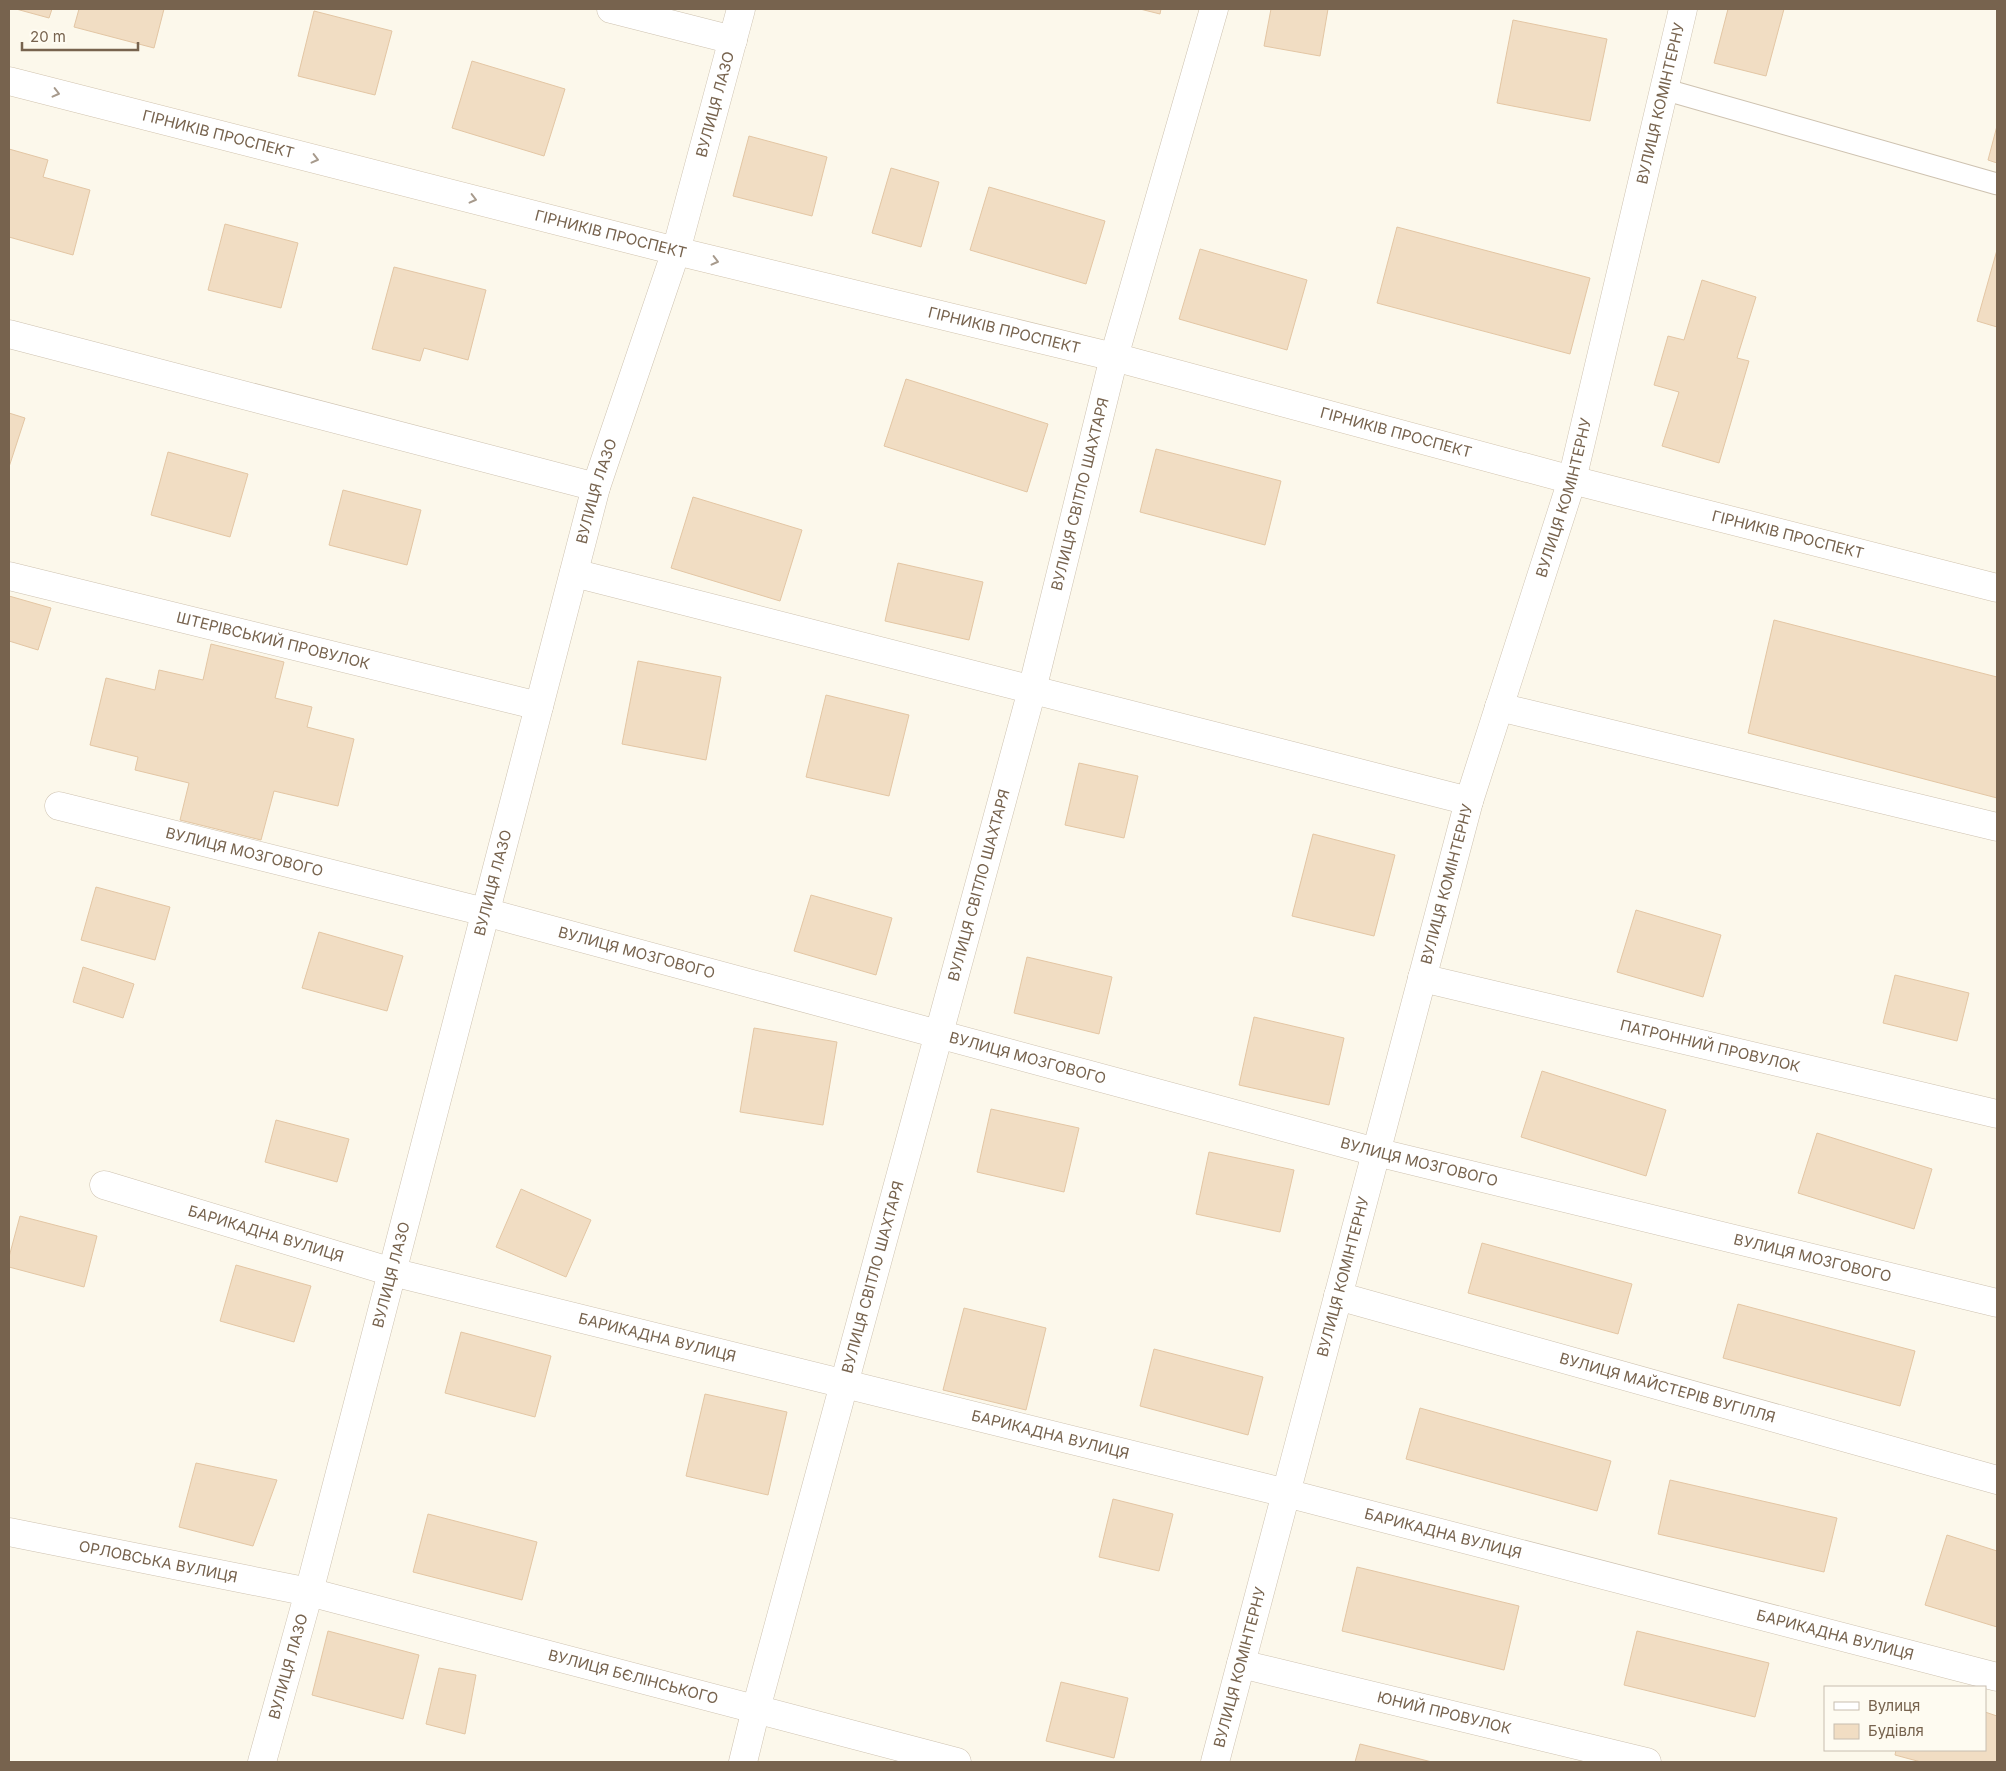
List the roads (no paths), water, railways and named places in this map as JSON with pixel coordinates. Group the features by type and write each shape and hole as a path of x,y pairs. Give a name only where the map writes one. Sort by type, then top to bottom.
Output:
{"street":[{"path":"611,9 732,40"},
{"name":"ВУЛИЦЯ ЛАЗО","path":"262,1762 309,1592 596,487 676,252 741,9"},
{"name":"ВУЛИЦЯ СВІТЛО ШАХТАРЯ","path":"744,1762 756,1709 1032,690 1114,357 1214,9"},
{"name":"ВУЛИЦЯ КОМІНТЕРНУ","path":"1215,1762 1469,801 1572,480 1683,9"},
{"name":"ГІРНИКІВ ПРОСПЕКТ","path":"9,81 676,252 1114,357 1572,480 1997,588"},
{"path":"9,334 596,487"},
{"path":"574,573 1469,801"},
{"name":"ШТЕРІВСЬКИЙ ПРОВУЛОК","path":"9,576 539,706"},
{"path":"1500,707 1997,827"},
{"name":"ВУЛИЦЯ МОЗГОВОГО","path":"59,806 486,912 1376,1152 1997,1303"},
{"name":"ПАТРОННИЙ ПРОВУЛОК","path":"1422,978 1997,1114"},
{"name":"БАРИКАДНА ВУЛИЦЯ","path":"104,1185 392,1272 1286,1493 1997,1677"},
{"name":"ВУЛИЦЯ МАЙСТЕРІВ ВУГІЛЛЯ","path":"1338,1296 1997,1480"},
{"name":"ОРЛОВСЬКА ВУЛИЦЯ","path":"9,1532 309,1592"},
{"name":"ВУЛИЦЯ БЄЛІНСЬКОГО","path":"309,1592 957,1762"},
{"name":"ЮНИЙ ПРОВУЛОК","path":"1241,1664 1647,1762"}],"lane":[{"path":"1663,89 1997,184"}]}
